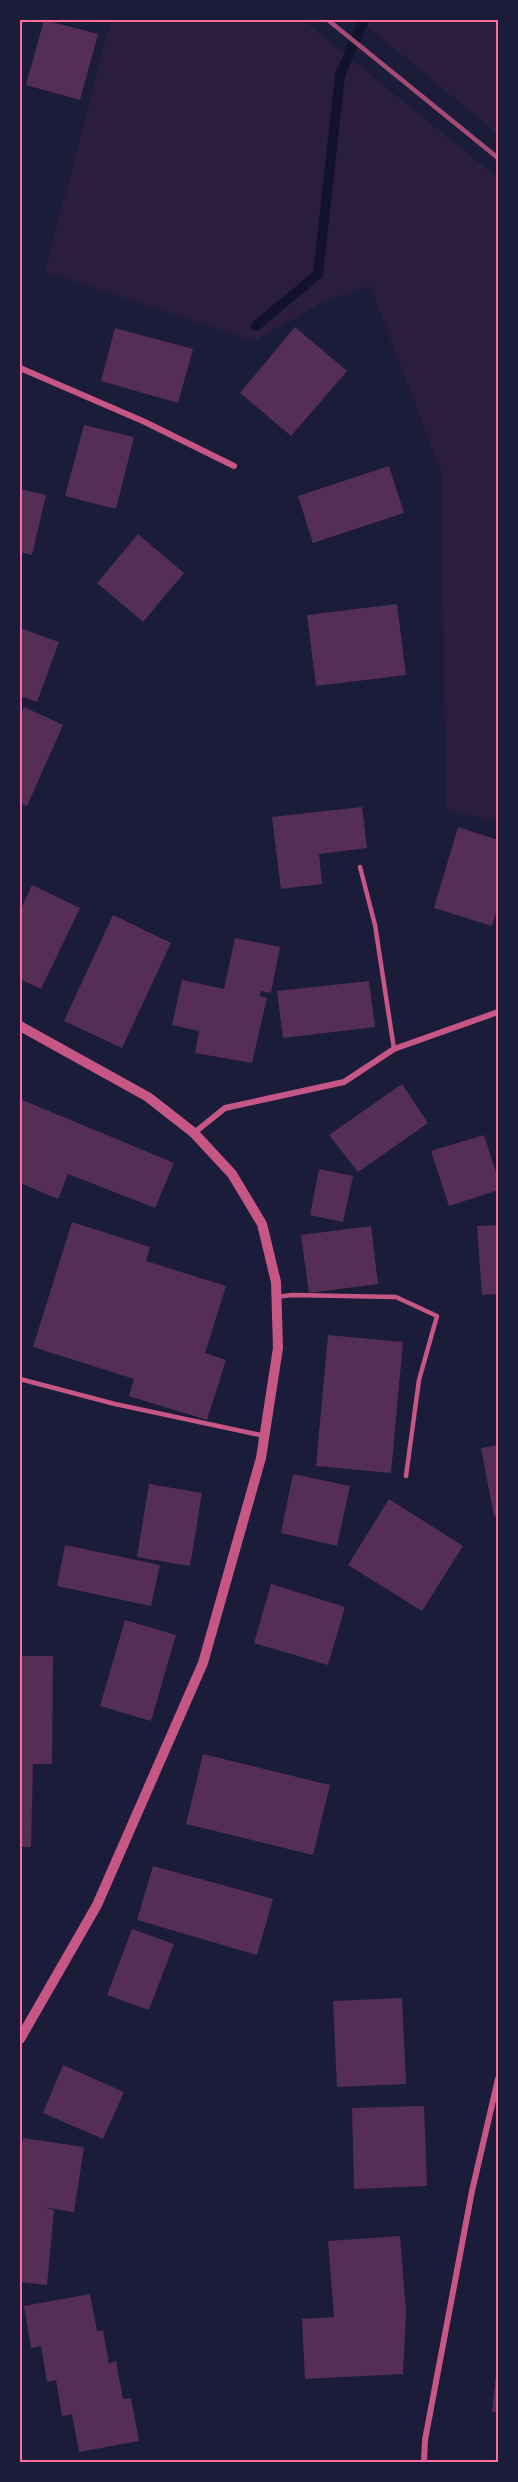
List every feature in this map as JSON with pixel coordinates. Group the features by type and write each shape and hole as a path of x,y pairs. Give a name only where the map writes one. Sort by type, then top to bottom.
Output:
{"street":[{"path":"20,368 145,422 234,466"},
{"path":"194,1133 225,1108 344,1082 394,1049 498,1012"},
{"path":"20,1026 148,1097 194,1133 232,1174 262,1224 276,1282 278,1348 261,1458 203,1663 97,1905 20,2039"},
{"path":"424,2463 425,2440 472,2191 498,2079"}],"lane":[{"path":"360,867 375,925 394,1049"},
{"path":"276,1297 292,1295 396,1297 437,1316 419,1380 406,1476"},
{"path":"20,1381 20,1379 115,1404 265,1436"}],"shaded area":[{"path":"111,20 303,20 498,178 498,822 446,810 441,471 370,286 323,302 254,341 45,271"},
{"path":"360,20 498,20 498,134"}],"building":[{"path":"44,20 98,34 80,100 26,85"},
{"path":"295,327 347,371 291,436 240,393"},
{"path":"115,328 193,349 178,403 101,381"},
{"path":"84,425 134,437 116,509 65,496"},
{"path":"389,466 404,513 313,543 298,496"},
{"path":"20,489 46,495 32,555 20,552"},
{"path":"138,534 184,573 143,622 97,583"},
{"path":"397,604 406,675 316,686 307,615"},
{"path":"20,628 59,642 37,702 20,696"},
{"path":"24,707 63,725 27,806 20,803 20,717"},
{"path":"362,807 367,848 319,854 322,884 281,889 272,817"},
{"path":"458,827 498,840 498,906 492,926 434,908"},
{"path":"32,885 80,908 41,989 20,979 20,911"},
{"path":"113,915 171,943 122,1048 64,1021"},
{"path":"235,938 280,947 271,993 261,991 260,996 267,998 252,1063 195,1053 199,1031 172,1025 182,980 224,989"},
{"path":"369,981 375,1027 283,1038 277,991"},
{"path":"402,1084 428,1123 358,1172 329,1135"},
{"path":"20,1099 174,1163 155,1208 68,1174 58,1199 20,1183"},
{"path":"484,1135 498,1179 498,1190 449,1206 431,1151"},
{"path":"319,1169 353,1176 343,1222 310,1215"},
{"path":"72,1222 150,1247 146,1261 226,1286 205,1353 226,1360 207,1420 129,1396 134,1379 33,1347"},
{"path":"498,1225 498,1294 482,1295 477,1226"},
{"path":"371,1226 378,1284 309,1293 301,1235"},
{"path":"328,1335 403,1342 391,1473 316,1466"},
{"path":"498,1445 498,1515 494,1516 481,1448"},
{"path":"293,1474 350,1486 337,1546 281,1533"},
{"path":"149,1484 202,1493 190,1566 137,1557"},
{"path":"389,1499 463,1546 422,1611 348,1565"},
{"path":"65,1545 160,1565 151,1606 57,1586"},
{"path":"271,1584 345,1607 328,1665 254,1643"},
{"path":"125,1620 176,1635 151,1721 100,1706"},
{"path":"20,1656 53,1656 52,1764 33,1764 31,1847 20,1847"},
{"path":"203,1754 330,1785 313,1855 186,1824"},
{"path":"153,1866 273,1899 257,1955 137,1920"},
{"path":"132,1929 174,1944 149,2010 107,1995"},
{"path":"402,1998 406,2084 337,2087 333,2001"},
{"path":"63,2065 124,2092 103,2139 43,2113"},
{"path":"424,2106 427,2186 354,2189 352,2108"},
{"path":"23,2138 84,2147 74,2212 41,2207 54,2210 47,2285 20,2282 20,2158"},
{"path":"400,2236 406,2312 403,2374 305,2379 302,2319 334,2317 328,2241"},
{"path":"90,2294 97,2331 103,2330 109,2364 116,2361 123,2399 131,2398 139,2441 79,2452 72,2414 62,2416 56,2380 47,2382 41,2346 31,2348 24,2306"},
{"path":"497,2364 498,2412 492,2412"}],"waterway":[{"path":"256,326 318,274 340,75 364,20"}],"railway":[{"path":"328,20 498,158"}]}
